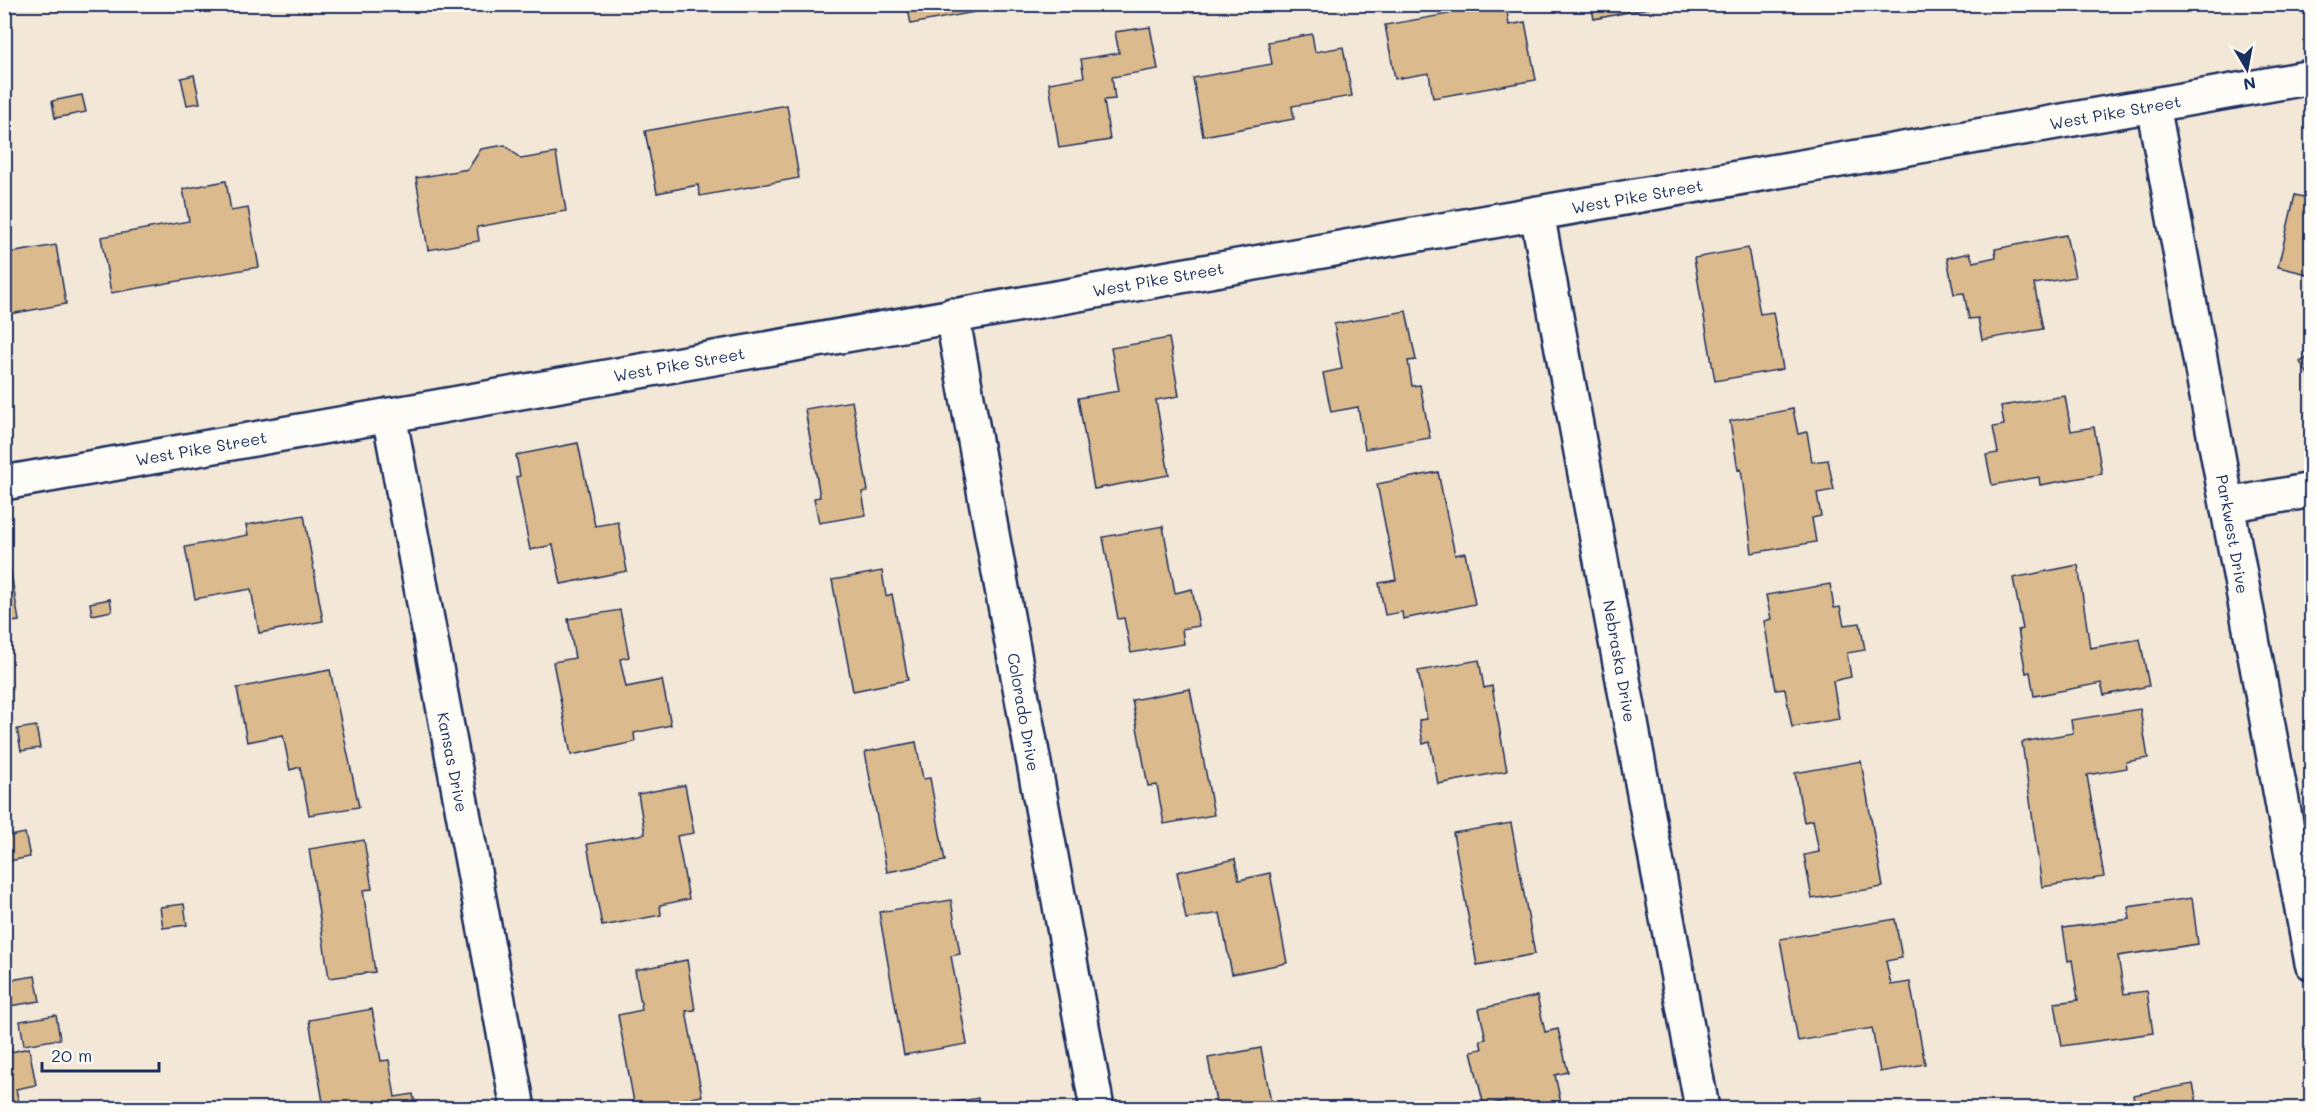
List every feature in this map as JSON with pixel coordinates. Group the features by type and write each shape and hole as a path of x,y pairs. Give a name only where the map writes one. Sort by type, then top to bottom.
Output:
{"street":[{"name":"West Pike Street","path":"4,483 2312,77"},
{"name":"Parkwest Drive","path":"2153,105 2312,963"},
{"name":"Nebraska Drive","path":"1537,213 1702,1108"},
{"name":"Colorado Drive","path":"952,315 1097,1108"},
{"name":"Kansas Drive","path":"389,415 518,1108"},
{"path":"2228,505 2312,490"}],"building":[{"path":"907,4 973,4 975,12 911,24"},
{"path":"1447,4 1506,4 1509,25 1525,22 1536,80 1433,98 1429,73 1395,79 1385,25 1449,14"},
{"path":"1591,4 1648,4 1649,8 1594,19"},
{"path":"1150,27 1158,69 1112,77 1115,99 1104,100 1110,140 1059,148 1049,83 1084,77 1081,59 1119,53 1115,32"},
{"path":"1312,34 1315,52 1343,47 1352,96 1292,106 1294,119 1203,136 1193,78 1272,64 1268,42"},
{"path":"194,75 200,103 187,105 181,78"},
{"path":"82,95 86,112 55,118 52,101"},
{"path":"787,105 799,178 700,196 698,185 657,193 645,131"},
{"path":"505,145 521,159 556,153 566,211 477,227 479,241 428,250 416,178 468,169 481,149"},
{"path":"226,181 231,211 248,208 259,267 111,293 101,237 189,221 183,189"},
{"path":"2295,195 2312,199 2312,275 2278,267"},
{"path":"2066,235 2075,277 2034,284 2043,329 1982,340 1978,318 1969,319 1964,293 1954,294 1947,258 1970,253 1973,262 1996,257 1995,249"},
{"path":"56,245 66,304 4,315 4,254"},
{"path":"1748,248 1760,314 1773,312 1783,369 1715,381 1694,258"},
{"path":"1406,311 1416,360 1408,361 1412,386 1420,385 1430,438 1365,449 1358,407 1331,412 1323,373 1342,369 1334,324"},
{"path":"1169,338 1179,396 1156,400 1169,475 1094,489 1078,398 1119,391 1111,348"},
{"path":"2312,355 2312,381 2300,362"},
{"path":"2065,396 2071,431 2094,427 2102,474 2040,485 2039,477 1992,485 1986,455 1998,453 1993,427 2004,425 2001,406"},
{"path":"852,401 868,491 862,492 866,515 819,523 814,498 820,497 805,409"},
{"path":"1793,409 1798,434 1807,432 1812,462 1828,460 1834,490 1817,493 1821,516 1812,518 1816,542 1752,553 1741,469 1738,470 1730,421"},
{"path":"578,443 595,526 618,522 627,571 561,584 553,545 530,550 516,477 520,476 516,455"},
{"path":"1438,472 1455,555 1465,553 1475,604 1403,619 1402,612 1385,615 1379,583 1396,580 1377,484"},
{"path":"304,515 323,621 259,633 251,589 195,599 185,547 248,535 246,525"},
{"path":"1163,526 1175,593 1192,589 1199,626 1182,629 1184,644 1131,653 1124,618 1118,619 1103,537"},
{"path":"2078,565 2090,648 2140,639 2149,686 2104,695 2101,683 2034,696 2030,672 2026,673 2018,630 2023,629 2013,578"},
{"path":"10,567 19,621 4,623 4,568"},
{"path":"882,571 886,596 892,594 908,680 853,691 832,580"},
{"path":"1830,584 1834,608 1840,607 1844,625 1860,623 1865,650 1847,653 1851,677 1833,681 1839,719 1792,727 1785,689 1776,690 1764,621 1771,619 1766,595"},
{"path":"110,599 112,611 92,615 90,603"},
{"path":"620,610 629,657 620,659 626,687 662,680 671,725 634,733 635,742 571,755 553,662 575,658 568,619"},
{"path":"1479,660 1484,688 1492,686 1507,771 1438,784 1430,742 1423,744 1419,720 1427,719 1418,671"},
{"path":"330,670 359,807 309,815 300,767 290,770 283,735 247,742 237,688"},
{"path":"1190,689 1214,815 1164,824 1157,785 1148,786 1132,700"},
{"path":"2140,709 2148,758 2126,762 2127,768 2087,775 2104,877 2042,887 2022,742 2073,733 2071,720"},
{"path":"36,726 40,748 21,751 17,729"},
{"path":"4,729 10,750 4,751"},
{"path":"916,742 923,779 930,778 945,861 887,872 865,752"},
{"path":"1861,761 1883,887 1812,899 1804,855 1819,852 1813,820 1804,822 1795,773"},
{"path":"685,785 694,833 677,836 689,899 660,905 661,915 602,926 587,844 645,834 638,794"},
{"path":"1511,823 1535,954 1477,965 1453,833"},
{"path":"25,833 30,857 4,862 4,837"},
{"path":"364,840 372,889 363,890 375,972 329,978 309,849"},
{"path":"1235,859 1239,880 1270,873 1287,963 1232,974 1220,913 1186,919 1177,872"},
{"path":"2192,898 2198,944 2118,956 2124,994 2147,991 2153,1033 2062,1046 2055,1003 2078,1000 2072,960 2068,961 2063,928 2130,919 2128,907"},
{"path":"951,900 960,954 951,956 967,1044 904,1055 879,912"},
{"path":"184,904 187,925 163,928 160,907"},
{"path":"1895,919 1902,958 1886,961 1891,985 1910,982 1925,1064 1880,1072 1872,1028 1798,1041 1780,939"},
{"path":"687,960 695,1010 686,1011 702,1096 635,1108 618,1015 642,1010 635,970"},
{"path":"35,976 40,1001 4,1007 4,981"},
{"path":"1537,996 1545,1032 1558,1029 1568,1072 1555,1075 1562,1108 1507,1108 1505,1101 1484,1106 1471,1051 1482,1049 1480,1040 1486,1039 1479,1009"},
{"path":"372,1009 381,1061 389,1060 395,1097 413,1094 416,1108 324,1108 309,1020"},
{"path":"56,1015 60,1039 24,1045 20,1021"},
{"path":"10,1045 11,1052 29,1048 36,1085 16,1089 20,1108 4,1108 4,1046"},
{"path":"1261,1048 1272,1108 1217,1108 1208,1058"},
{"path":"2193,1084 2198,1108 2136,1108 2133,1095"},
{"path":"978,1098 980,1108 927,1107"}]}
